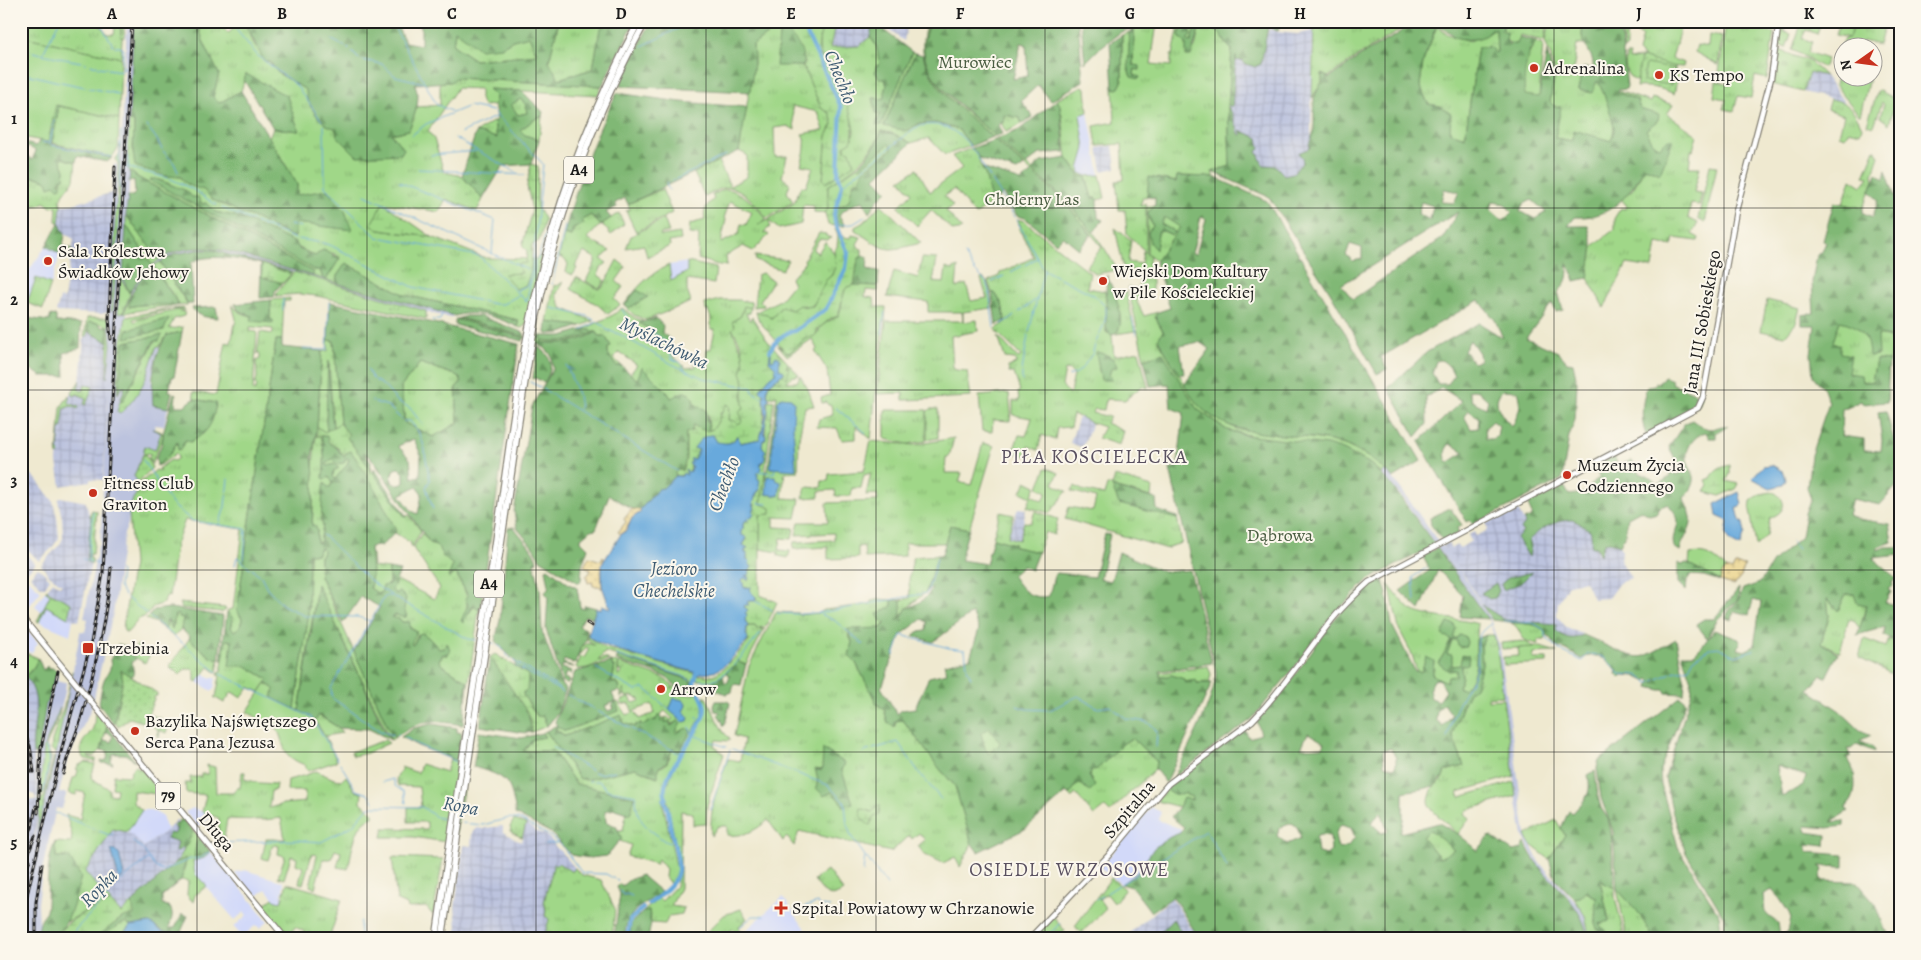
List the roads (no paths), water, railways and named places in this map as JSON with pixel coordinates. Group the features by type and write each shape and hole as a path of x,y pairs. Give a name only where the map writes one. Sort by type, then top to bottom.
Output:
{"highway":[{"name":"A4","path":"442,939 456,822 528,350 546,254 570,175 600,100 640,21"},
{"name":"A4","path":"532,326 579,169 605,103 646,21"},
{"name":"A4","path":"436,939 444,880 456,822"},
{"name":"A4","path":"444,880 447,902"}],"main road":[{"name":"Jana III Sobieskiego","path":"1331,622 1369,582 1680,419 1693,412 1701,404 1736,211 1771,78 1780,21"},
{"name":"Długa","path":"22,618 286,939"},
{"name":"Szpitalna","path":"1029,939 1108,856 1168,784 1252,720 1291,676 1331,622"}],"water":[{"name":"Jezioro Chechelskie","path":"771,348 771,360 776,356 780,358 779,369 784,371 784,373 768,385 768,411 764,432 766,437 763,440 762,446 766,451 764,461 761,462 761,469 756,474 759,475 757,477 760,481 760,489 756,497 754,497 756,499 753,502 755,509 753,516 751,518 748,517 749,521 746,520 741,530 742,535 747,538 743,545 748,548 745,550 745,553 747,553 747,560 752,567 749,572 750,574 745,576 749,577 748,580 744,578 742,580 744,588 752,587 749,590 756,597 755,601 747,602 749,605 744,607 748,610 745,613 747,614 745,620 748,626 747,642 726,664 714,672 700,673 699,675 619,651 594,640 588,635 596,608 601,609 602,605 611,607 602,586 602,564 621,534 627,530 632,518 641,512 640,510 658,489 663,488 676,476 682,476 683,473 687,475 685,469 688,472 691,471 692,467 689,463 692,462 690,459 694,459 699,450 694,448 704,437 713,435 717,442 726,443 733,441 737,435 740,443 760,439 766,414 763,398 765,394 760,389 776,373 775,367 769,361"},
{"path":"781,397 791,398 794,402 795,470 770,468 778,401"},
{"path":"1772,465 1784,472 1786,480 1783,485 1770,488 1752,478 1763,466"},
{"path":"767,476 775,476 776,480 781,482 779,496 766,494"},
{"path":"1739,492 1742,504 1737,508 1745,533 1740,547 1731,542 1726,535 1728,521 1717,516 1715,504"},
{"path":"674,698 683,700 686,704 683,710 689,718 688,721 683,722 669,710"},
{"path":"111,849 119,853 124,876 119,880"},
{"path":"150,923 163,932 176,933 175,939 119,939 130,926"}],"waterway":[{"path":"48,43 59,21"},
{"path":"99,21 113,45"},
{"name":"Myślachówka","path":"229,21 258,56 296,85 322,121"},
{"path":"391,21 437,105 451,111"},
{"path":"642,46 694,21"},
{"name":"Chechło","path":"770,351 780,338 791,331 795,331 826,309 846,268 848,253 835,223 834,214 842,185 838,175 841,107 801,21"},
{"path":"332,40 348,48 359,59"},
{"path":"43,54 48,43"},
{"path":"115,46 123,48 123,68"},
{"path":"21,49 46,55"},
{"path":"47,55 51,56"},
{"path":"52,56 64,59"},
{"path":"65,59 81,62"},
{"path":"362,60 382,64 395,76 424,83"},
{"path":"91,65 98,66"},
{"path":"98,67 106,68"},
{"path":"108,69 121,71 125,67"},
{"path":"26,74 34,76"},
{"path":"35,76 59,82"},
{"path":"61,82 118,94"},
{"path":"412,135 426,124 469,106 493,111 543,164 532,271 527,286 518,289 517,292"},
{"path":"461,133 497,116"},
{"path":"50,143 54,121"},
{"name":"Myślachówka","path":"324,125 325,187 377,237 381,238"},
{"path":"842,185 915,128 923,125 946,127 959,135 970,146"},
{"path":"147,126 162,149"},
{"path":"119,164 121,132"},
{"path":"455,138 519,174"},
{"path":"41,142 50,143"},
{"path":"51,145 111,157"},
{"path":"971,148 977,156"},
{"path":"163,151 174,163 178,172"},
{"path":"431,155 476,151"},
{"path":"669,190 666,184 726,155"},
{"path":"127,156 129,168"},
{"path":"978,158 1015,217"},
{"path":"119,188 120,166"},
{"path":"126,167 171,179 194,190 216,205"},
{"path":"418,169 525,175"},
{"path":"399,182 495,220 492,253"},
{"path":"532,280 535,267 534,262 538,258 561,187"},
{"path":"365,195 528,270"},
{"path":"222,208 295,239"},
{"path":"836,225 853,224 866,216"},
{"path":"1016,219 1044,270 1029,332"},
{"path":"290,225 294,226"},
{"path":"297,226 301,227"},
{"path":"552,284 565,226"},
{"name":"Myślachówka","path":"383,238 479,256 526,301"},
{"path":"298,239 332,246 413,287 495,304 503,304 519,295"},
{"path":"965,255 975,271 986,282 994,328"},
{"path":"1025,265 1037,258"},
{"path":"1011,272 1022,266"},
{"path":"1044,270 1094,295 1105,306"},
{"path":"992,282 1004,276"},
{"path":"527,301 531,280"},
{"path":"283,299 283,310"},
{"path":"1019,312 1037,299"},
{"path":"303,349 327,350 329,302"},
{"path":"1093,352 1104,325 1106,307"},
{"name":"Myślachówka","path":"552,308 587,316 594,320"},
{"path":"622,309 634,327 648,334 654,333 668,344 672,359 680,362 684,368"},
{"path":"882,334 885,312"},
{"path":"432,320 440,320 442,315"},
{"path":"1002,324 1014,316"},
{"path":"1132,318 1136,334"},
{"path":"581,330 597,322 604,326"},
{"name":"Myślachówka","path":"605,328 672,364 703,378 752,388 753,392 764,399"},
{"path":"1022,371 1028,335"},
{"path":"1075,374 1083,367 1093,353"},
{"path":"566,365 578,394 580,409"},
{"path":"567,367 573,370"},
{"path":"367,369 373,379"},
{"path":"1022,373 1022,381"},
{"path":"1069,376 1074,374"},
{"path":"375,380 384,386 397,401 410,408 422,424"},
{"path":"530,382 540,387"},
{"path":"543,389 677,471"},
{"path":"374,402 388,406 403,421 410,421 418,431 423,443 430,480 426,487 433,509"},
{"path":"836,408 866,433"},
{"path":"143,460 160,486"},
{"path":"757,471 774,473 775,469"},
{"path":"219,525 225,507 228,479"},
{"path":"161,489 173,505 192,521 246,529 244,559"},
{"path":"758,503 767,504"},
{"path":"88,561 93,511"},
{"path":"323,535 364,575 391,595"},
{"path":"1791,541 1798,549"},
{"path":"235,565 237,557 240,558 261,576 267,588 283,605 305,616 358,617 370,621"},
{"path":"777,613 825,612 927,593 937,558"},
{"path":"83,559 91,562"},
{"path":"94,563 98,564"},
{"path":"1415,601 1413,577 1428,567"},
{"path":"119,570 121,572 119,587 125,596"},
{"path":"393,596 386,596 383,599 331,688 332,698 380,731 396,736 399,734"},
{"path":"394,597 468,639 477,640"},
{"path":"127,598 147,614"},
{"path":"755,601 772,610"},
{"path":"820,614 834,620 863,644"},
{"path":"150,617 192,651"},
{"path":"1503,621 1533,623 1543,629 1548,640 1558,649 1582,661 1588,654 1599,655 1619,674 1637,675 1649,683 1673,672 1689,668 1695,657 1711,648 1718,647 1736,656 1753,650"},
{"path":"1447,738 1456,710 1475,673 1478,639 1484,629 1491,624"},
{"path":"700,680 709,681 726,672 742,657 761,633"},
{"path":"894,656 901,635 949,648 965,650 967,666"},
{"path":"490,642 501,647 510,659 556,686 563,693"},
{"path":"193,652 217,672"},
{"path":"616,655 680,675"},
{"path":"516,666 559,690"},
{"path":"596,668 636,691 644,688 664,705"},
{"path":"967,668 971,678"},
{"name":"Chechło","path":"649,904 669,887 678,873 677,856 664,800 666,798 665,789 667,778 703,717 705,708 694,683 698,670"},
{"path":"220,674 237,682"},
{"path":"681,675 690,680"},
{"path":"239,683 311,717 338,760"},
{"path":"568,695 594,709"},
{"path":"1017,706 1026,709 1050,710 1078,696 1098,708 1110,706 1127,719 1147,722 1157,732 1156,747"},
{"path":"665,706 670,709"},
{"path":"597,711 680,754"},
{"name":"Chechło","path":"690,727 692,735"},
{"path":"692,736 726,747"},
{"path":"404,737 457,762"},
{"path":"873,749 898,742 920,774 941,799"},
{"name":"Ropa","path":"43,793 50,759 46,747"},
{"path":"552,747 591,770"},
{"path":"732,749 828,785 845,803 847,824 851,836 865,856 863,872"},
{"path":"710,810 730,750"},
{"path":"864,752 870,750"},
{"path":"340,763 356,790 368,794 374,802"},
{"path":"594,772 599,774 615,771"},
{"path":"383,782 393,779 395,786 404,792 406,803"},
{"path":"594,781 599,781 608,790 636,795 640,818 651,831 670,843"},
{"name":"Ropa","path":"221,843 296,840 321,842 352,826 368,808 373,806 422,807 436,817 451,821"},
{"name":"Ropa","path":"55,813 59,814"},
{"name":"Ropa","path":"60,815 109,835 113,834"},
{"name":"Ropa","path":"462,823 483,825 509,818 521,820 550,836 562,846 582,873 606,874 618,881"},
{"path":"1121,884 1206,831 1227,867"},
{"name":"Ropa","path":"133,842 143,849"},
{"path":"545,844 557,843"},
{"name":"Ropa","path":"214,848 218,845"},
{"name":"Ropa","path":"144,851 154,866 162,871 191,859 201,858 211,851"},
{"path":"866,857 887,885"},
{"name":"Ropka","path":"73,939 75,930 121,881 148,859"},
{"path":"1107,893 1119,885"},
{"path":"620,891 623,895 632,896"},
{"path":"1096,900 1102,896"},
{"path":"795,910 818,903 821,906 830,907"},
{"name":"Chechło","path":"627,939 630,920 643,908"},
{"path":"740,927 753,916 764,916"},
{"path":"360,921 360,939"},
{"path":"1045,939 1060,923"}],"railway":[{"path":"21,920 63,744 91,643 103,573 132,21"},
{"path":"111,339 109,319 115,167"},
{"path":"63,774 81,719 95,663 103,625 111,568"},
{"path":"587,623 592,626"},
{"path":"38,813 41,748 58,671"},
{"path":"21,727 30,746 34,772"},
{"path":"21,754 31,772"},
{"path":"21,846 32,828 36,806"},
{"path":"21,865 29,852 35,836"},
{"path":"21,875 30,860"},
{"path":"36,939 36,902 42,864"},
{"path":"24,939 27,912"}],"place":[{"name":"Adrenalina","path":"1534,68"},
{"name":"KS Tempo","path":"1659,75"},
{"name":"Sala Królestwa Świadków Jehowy","path":"48,261"},
{"name":"Wiejski Dom Kultury w Pile Kościeleckiej","path":"1103,281"},
{"name":"Muzeum Życia Codziennego","path":"1567,475"},
{"name":"Fitness Club Graviton","path":"93,493"},
{"name":"Trzebinia","path":"88,648"},
{"name":"Arrow","path":"661,689"},
{"name":"Bazylika Najświętszego Serca Pana Jezusa","path":"135,731"},
{"name":"Szpital Powiatowy w Chrzanowie","path":"781,908"}],"district":[{"name":"PIŁA KOŚCIELECKA","path":"1094,456"},
{"name":"OSIEDLE WRZOSOWE","path":"1069,870"}],"park label":[{"name":"Murowiec","path":"975,62"},
{"name":"Cholerny Las","path":"1032,199"},
{"name":"Dąbrowa","path":"1280,535"}]}
